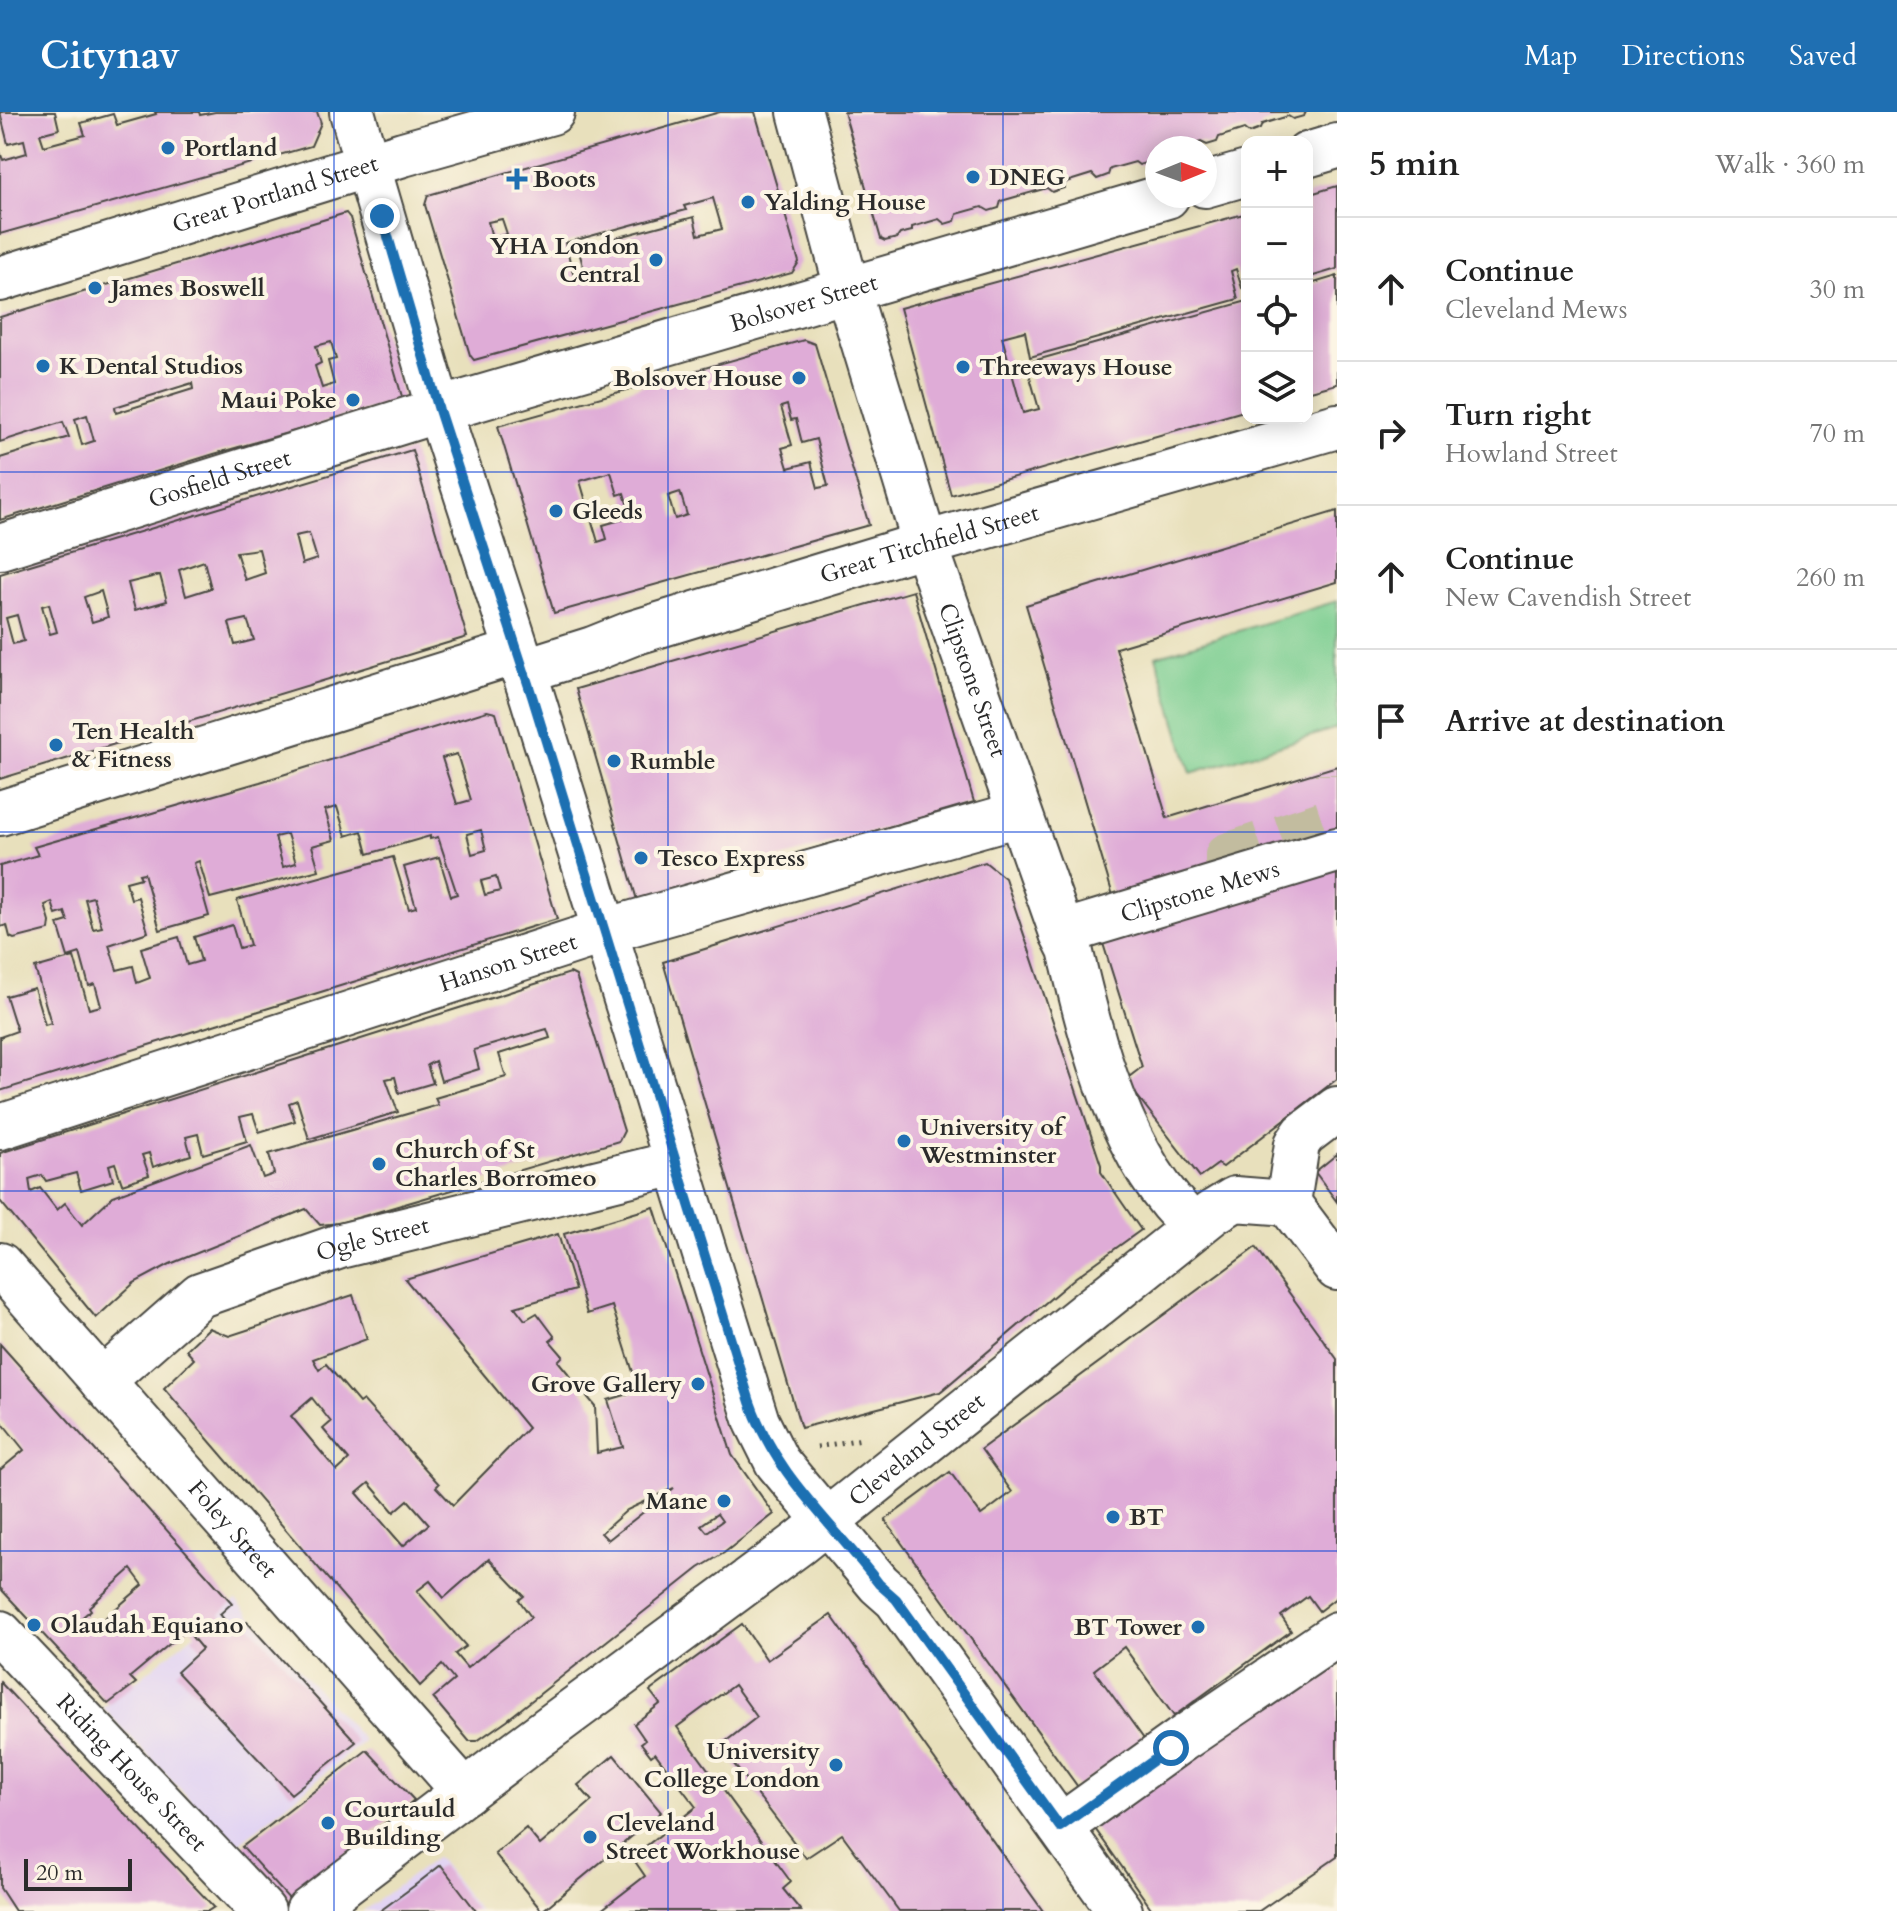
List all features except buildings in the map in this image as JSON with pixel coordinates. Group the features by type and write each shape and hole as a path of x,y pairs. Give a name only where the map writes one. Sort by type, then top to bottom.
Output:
{"street":[{"path":"352,112 439,410 757,1422 777,1462 879,1584 896,1599 1120,1911"},
{"name":"Great Portland Street","path":"0,279 552,112"},
{"name":"Clipstone Street","path":"800,112 847,288 925,544 1019,814 1070,949 1101,1058 1129,1136 1145,1166 1180,1214 1194,1226"},
{"path":"1313,153 1337,146"},
{"path":"1217,182 1241,175"},
{"name":"Bolsover Street","path":"439,410 1145,202"},
{"name":"Gosfield Street","path":"0,547 439,410"},
{"name":"Great Titchfield Street","path":"0,813 519,661 593,649 633,633 925,544 1337,426"},
{"name":"Hanson Street","path":"0,1127 605,931 1019,814"},
{"name":"Clipstone Mews","path":"1062,933 1230,872 1337,850"},
{"path":"1337,1109 1304,1134 1297,1144 1288,1203 1337,1268"},
{"name":"Ogle Street","path":"102,1381 200,1295 340,1246 676,1163"},
{"name":"Cleveland Street","path":"308,1911 826,1521 999,1381 1166,1252 1194,1226 1235,1199 1288,1203"},
{"name":"Foley Street","path":"1,1269 465,1792"},
{"name":"Riding House Street","path":"0,1633 263,1911"},
{"path":"1060,1827 1337,1634"}],"shaded area":[{"path":"236,1600 364,1741 235,1847 103,1708"},
{"path":"437,1857 479,1911 363,1911"}],"green space":[{"path":"1337,601 1337,728 1191,773 1156,656"}],"tunnel":[{"path":"1227,864 1227,855 1337,818"}],"place":[{"name":"Portland","path":"168,148"},
{"name":"DNEG","path":"973,177"},
{"name":"Boots","path":"517,179"},
{"name":"Yalding House","path":"748,202"},
{"name":"YHA London Central","path":"656,260"},
{"name":"James Boswell","path":"95,288"},
{"name":"K Dental Studios","path":"43,366"},
{"name":"Threeways House","path":"963,367"},
{"name":"Bolsover House","path":"799,378"},
{"name":"Maui Poke","path":"353,400"},
{"name":"Gleeds","path":"556,511"},
{"name":"Ten Health & Fitness","path":"56,745"},
{"name":"Rumble","path":"614,761"},
{"name":"Tesco Express","path":"641,858"},
{"name":"University of Westminster","path":"904,1141"},
{"name":"Church of St Charles Borromeo","path":"379,1164"},
{"name":"Grove Gallery","path":"698,1384"},
{"name":"Mane","path":"724,1501"},
{"name":"BT","path":"1113,1517"},
{"name":"Olaudah Equiano","path":"34,1625"},
{"name":"BT Tower","path":"1198,1627"},
{"name":"University College London","path":"836,1765"},
{"name":"Courtauld Building","path":"328,1823"},
{"name":"Cleveland Street Workhouse","path":"590,1837"}],"route":[{"path":"382,216 439,410 532,696 750,1402 768,1445 786,1474 879,1584 896,1599 1060,1827 1171,1748"}]}
